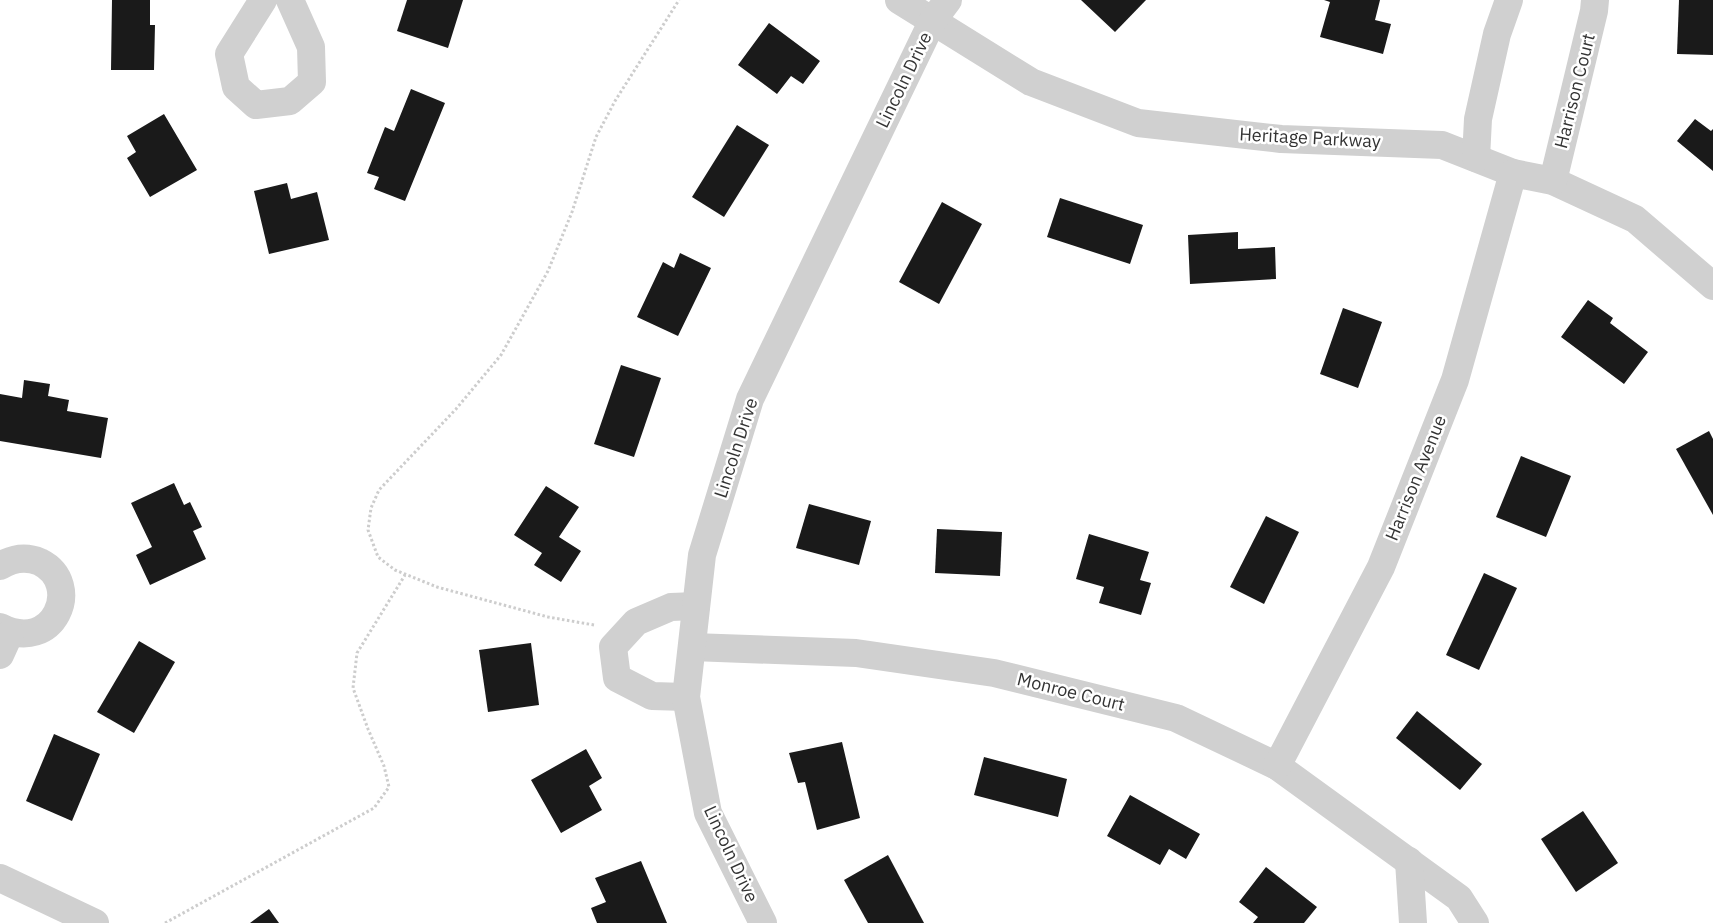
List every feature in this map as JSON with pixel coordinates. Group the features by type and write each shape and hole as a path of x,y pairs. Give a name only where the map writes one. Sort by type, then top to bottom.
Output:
{"street":[{"path":"263,0 229,54 236,86 256,105 290,100 312,82 310,47 290,0"},
{"name":"Heritage Parkway","path":"899,0 941,10 1031,82 1138,123 1281,139 1442,145 1513,173 1553,181 1635,219 1713,286"},
{"path":"1476,158 1478,119 1498,34 1509,0"},
{"name":"Harrison Court","path":"1553,181 1594,12 1595,0"},
{"name":"Lincoln Drive","path":"764,923 708,813 686,697 702,555 750,399 941,10"},
{"name":"Harrison Avenue","path":"1277,766 1381,567 1455,380 1513,173"},
{"path":"0,566 8,561 21,558 34,560 46,565 54,574 59,585 61,597 59,609 54,619 45,628 34,633 3,638"},
{"path":"686,697 652,696 617,678 613,648 636,622 671,607 696,606"},
{"name":"Monroe Court","path":"692,647 856,653 994,673 1176,718 1277,766 1458,898 1475,923"},
{"path":"1409,861 1413,923"},
{"path":"0,878 95,923"}],"path":[{"path":"627,632 548,617 437,587 405,575 378,557 368,530 370,508 380,490 456,409 501,355 548,271 572,212 596,138 615,100 679,0"},
{"path":"165,923 374,808 389,787 384,766 353,688 357,653 405,575"}],"building":[{"path":"112,0 150,0 150,25 155,25 154,70 111,70"},
{"path":"407,0 463,0 448,48 397,31"},
{"path":"1081,0 1146,0 1115,32"},
{"path":"1324,0 1380,0 1375,20 1391,24 1383,54 1320,37 1330,2"},
{"path":"1679,0 1713,0 1713,55 1677,54"},
{"path":"769,23 820,61 803,84 791,76 777,94 738,65"},
{"path":"411,89 445,103 405,201 374,189 379,177 367,173 385,127 394,131"},
{"path":"164,114 197,170 150,197 127,158 136,152 127,136"},
{"path":"1695,119 1711,131 1713,129 1713,171 1677,141"},
{"path":"737,125 769,145 724,217 692,197"},
{"path":"287,183 291,199 317,192 329,240 269,254 254,191"},
{"path":"1060,198 1143,225 1130,264 1047,237"},
{"path":"942,202 982,224 939,304 899,282"},
{"path":"1238,232 1238,249 1275,247 1276,279 1190,284 1188,235"},
{"path":"680,253 711,268 678,336 637,317 663,262 674,268"},
{"path":"1588,300 1613,318 1610,323 1648,352 1624,384 1561,337"},
{"path":"1343,308 1382,322 1358,388 1320,374"},
{"path":"621,365 661,378 634,457 594,444"},
{"path":"24,380 50,384 48,396 69,400 67,411 108,418 101,458 0,441 0,394 22,398"},
{"path":"1709,431 1713,439 1713,515 1676,449"},
{"path":"1521,456 1571,476 1546,537 1496,517"},
{"path":"174,483 184,505 190,502 202,527 193,531 206,559 150,585 136,555 152,547 131,503"},
{"path":"546,486 579,507 559,537 581,551 561,582 534,565 542,553 514,535"},
{"path":"809,504 871,521 859,565 796,548"},
{"path":"1266,516 1299,532 1264,604 1230,587"},
{"path":"937,529 1002,532 1000,576 935,573"},
{"path":"1089,534 1149,552 1140,580 1151,583 1141,615 1099,603 1104,587 1076,579"},
{"path":"1484,573 1517,588 1479,670 1446,655"},
{"path":"139,641 175,662 134,733 97,712"},
{"path":"531,643 539,705 488,712 479,650"},
{"path":"1417,711 1482,764 1460,790 1396,738"},
{"path":"54,734 100,754 72,821 26,801"},
{"path":"842,742 860,818 817,830 805,782 798,783 789,753"},
{"path":"586,749 602,778 589,786 602,810 561,833 531,780"},
{"path":"984,757 1067,779 1058,817 974,795"},
{"path":"1130,795 1200,834 1186,859 1169,849 1160,865 1107,836"},
{"path":"1583,811 1618,863 1576,892 1541,839"},
{"path":"888,855 924,923 868,923 844,880"},
{"path":"641,861 667,923 597,923 591,908 606,902 595,878"},
{"path":"1266,867 1317,907 1304,923 1253,923 1258,917 1239,902"},
{"path":"269,909 279,923 250,923"}]}
